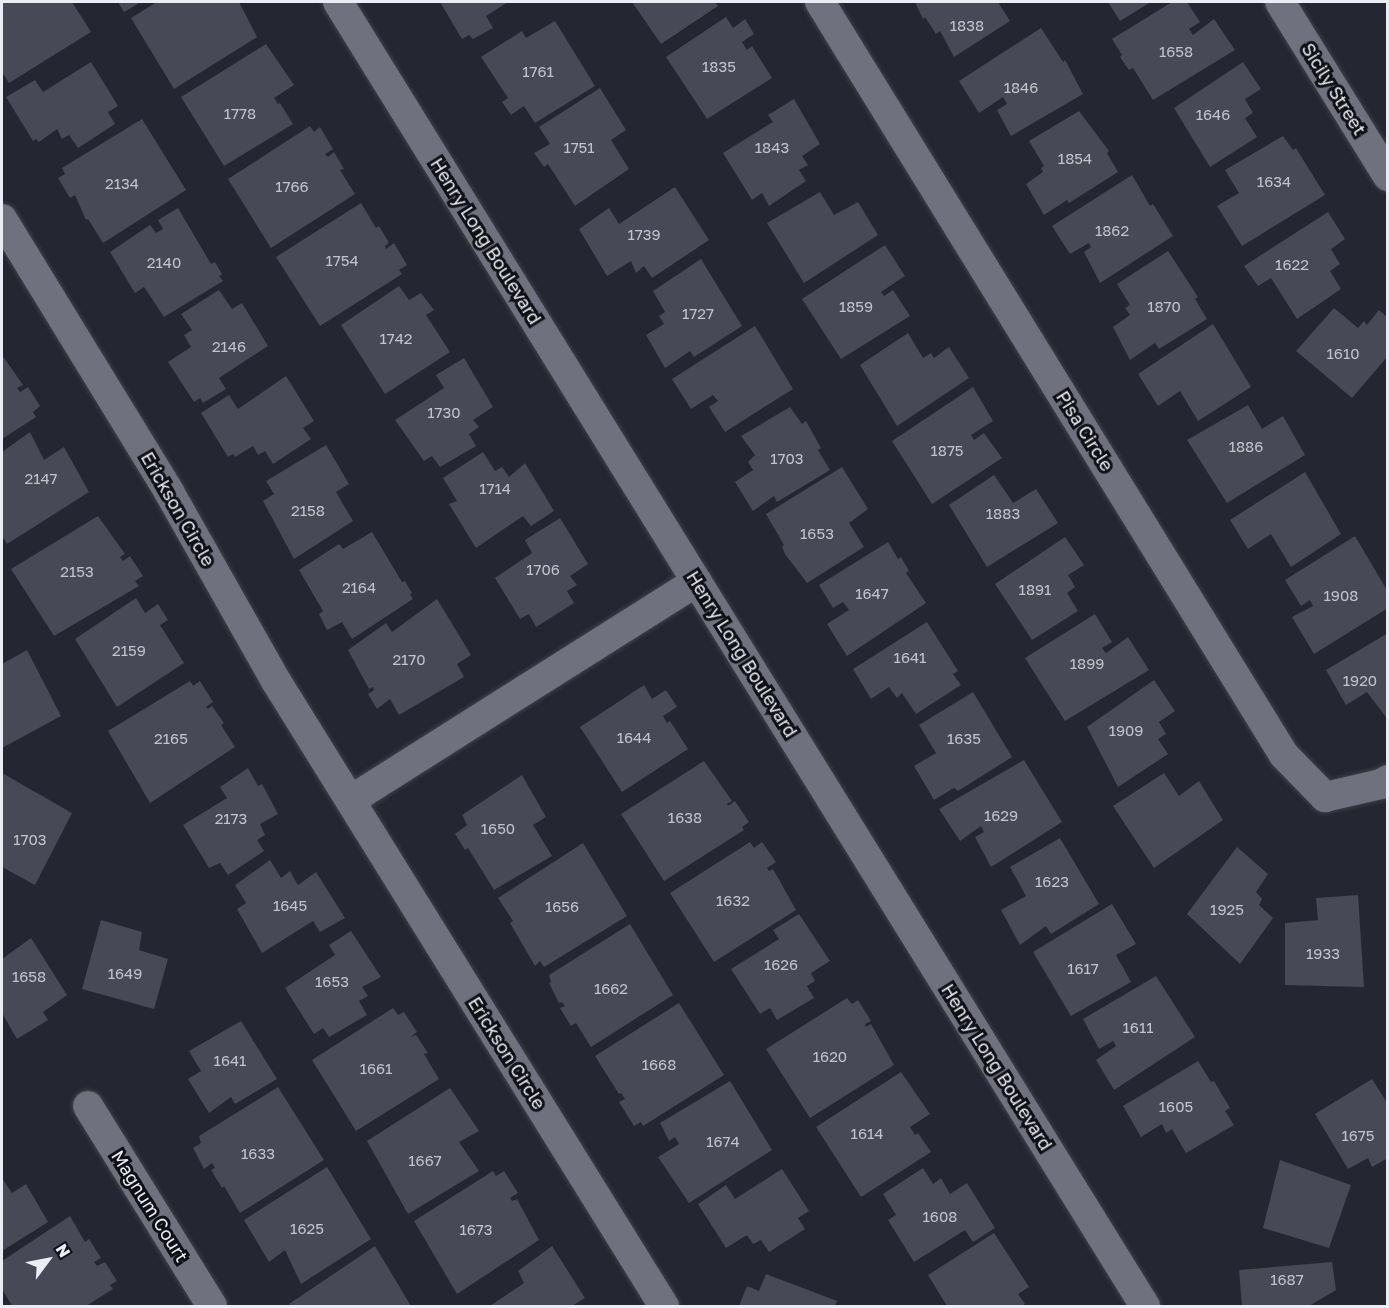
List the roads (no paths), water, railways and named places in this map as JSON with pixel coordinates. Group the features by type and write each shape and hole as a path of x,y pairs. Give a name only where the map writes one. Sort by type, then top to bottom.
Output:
{"street":[{"name":"Henry Long Boulevard","path":"338,2 1145,1306"},
{"name":"Pisa Circle","path":"820,2 1284,755 1325,797 1381,784 1388,780"},
{"name":"Sicily Street","path":"1280,2 1388,176"},
{"name":"Erickson Circle","path":"2,219 169,492 276,681 663,1306"},
{"path":"351,800 697,581"},
{"name":"Magnum Court","path":"88,1106 212,1306"}]}
